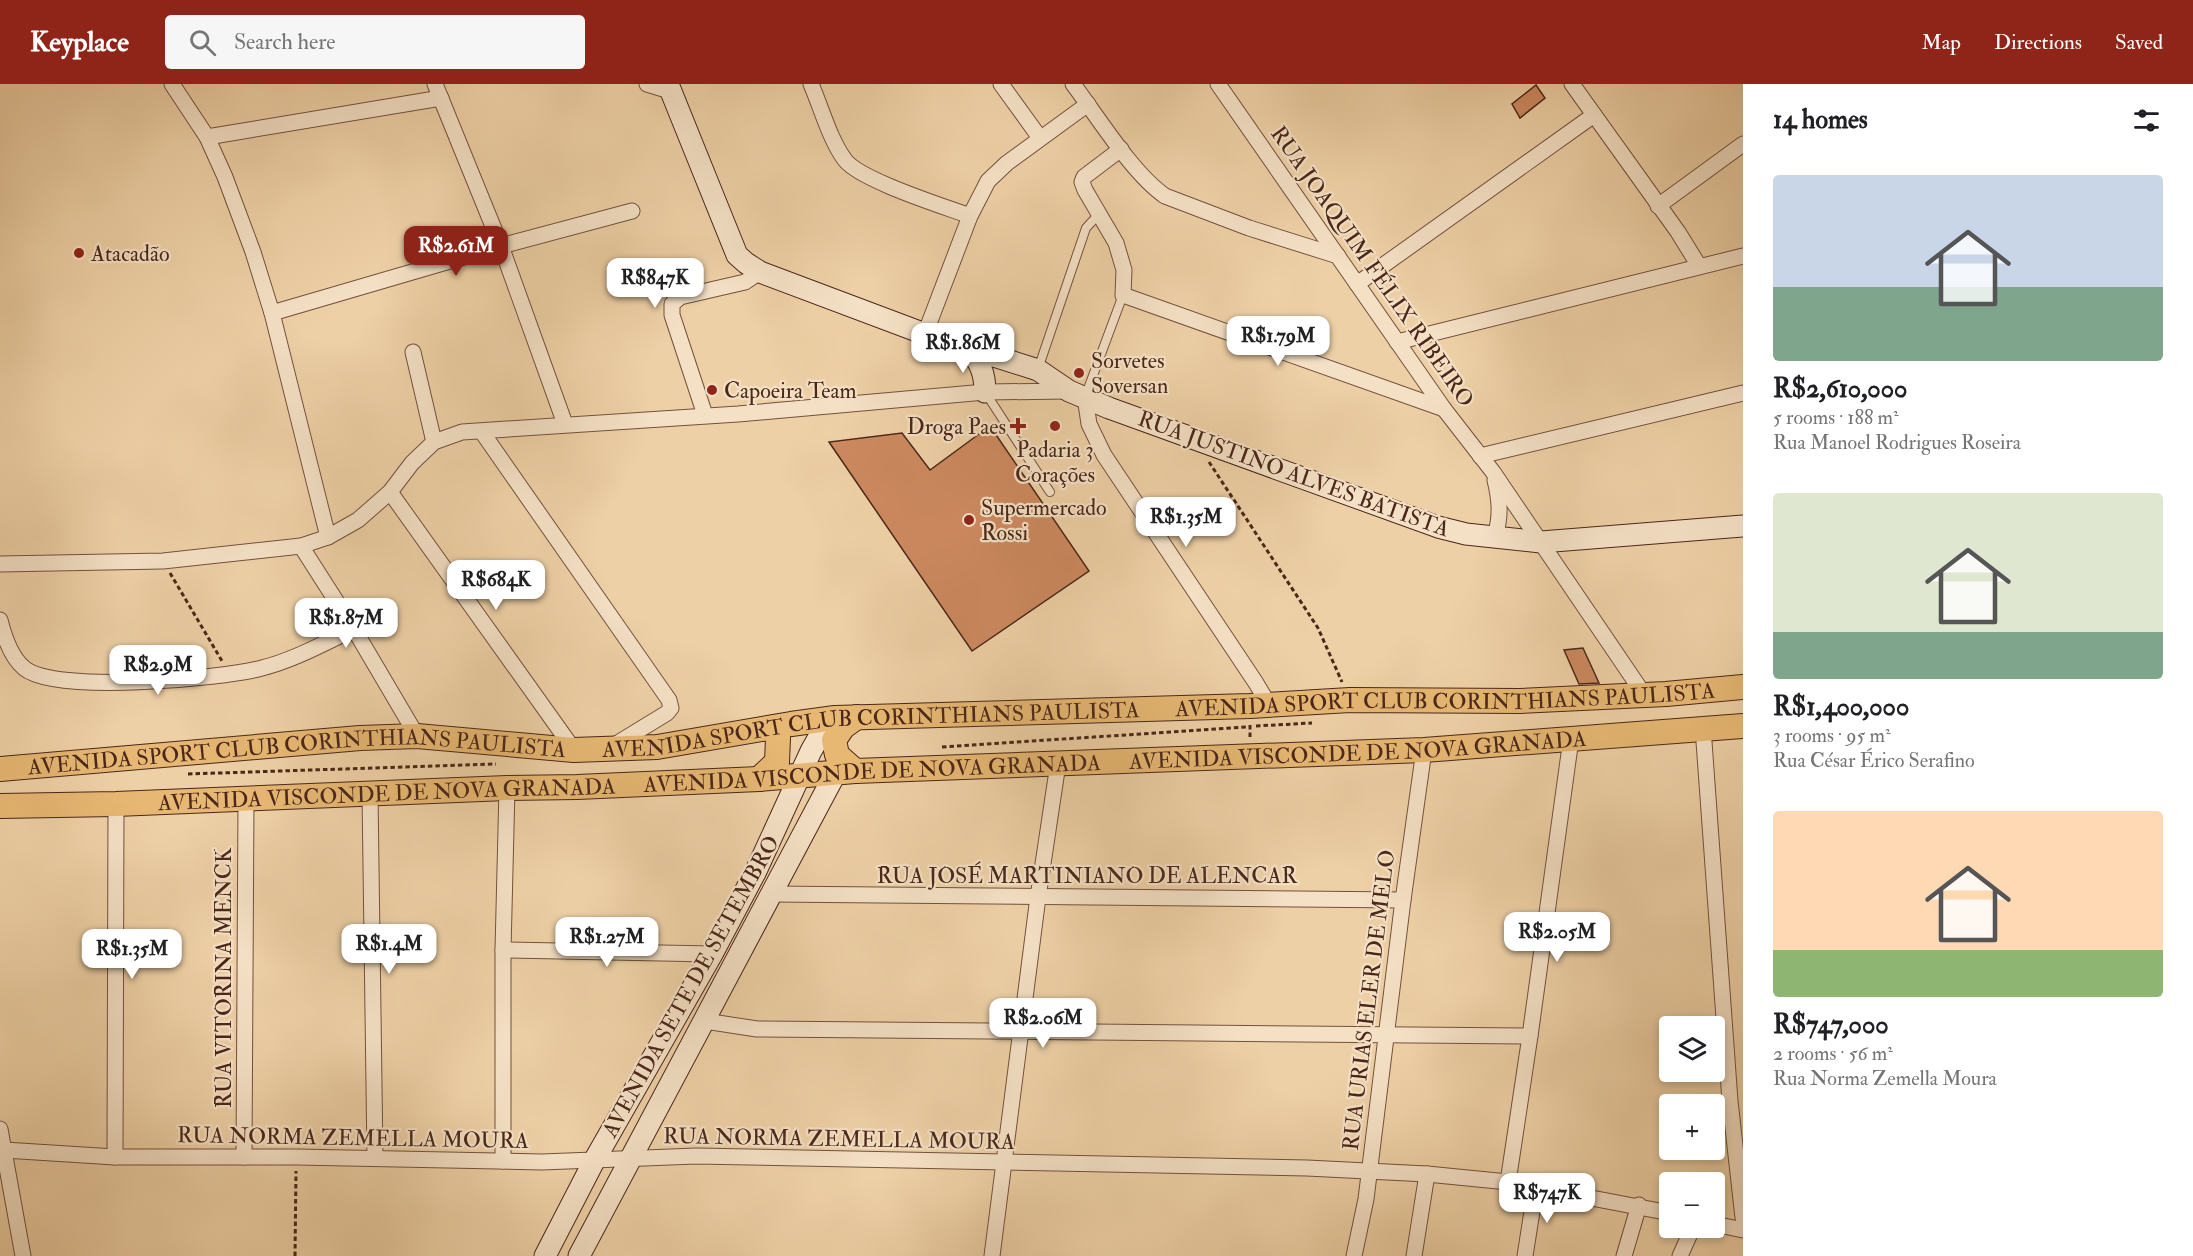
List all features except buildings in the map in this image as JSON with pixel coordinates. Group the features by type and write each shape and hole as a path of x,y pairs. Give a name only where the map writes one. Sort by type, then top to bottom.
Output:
{"main road":[{"name":"AVENIDA SPORT CLUB CORINTHIANS PAULISTA","path":"0,769 360,738 417,736 574,750 610,749 657,747 775,727 846,718 1256,712 1350,700 1520,701 1645,696 1743,687"},
{"path":"845,772 837,755 834,740 846,718"},
{"name":"AVENIDA VISCONDE DE NOVA GRANADA","path":"0,806 116,804 577,787 759,779 845,772 1424,750 1743,726"},
{"path":"759,779 778,759 778,738 775,727"}],"street":[{"path":"172,84 207,136 241,218 272,314 328,537"},
{"path":"647,84 669,87 737,255 746,263 760,272 926,334 1038,370 1077,394 1104,455 1256,683 1256,712"},
{"path":"812,84 836,145 850,166 883,182 970,216"},
{"path":"1001,84 1040,138"},
{"path":"1073,84 1121,149 1155,190 1177,202 1249,228 1338,256"},
{"name":"RUA JOAQUIM FÉLIX RIBEIRO","path":"1218,84 1444,409 1493,472 1645,696"},
{"path":"1572,84 1678,232 1699,266"},
{"path":"207,136 438,91 501,246 565,424"},
{"path":"926,334 970,216 988,181 1007,163 1088,104"},
{"path":"1357,284 1594,115"},
{"path":"1658,206 1743,144"},
{"path":"1121,149 1084,177 1082,182 1111,232 1121,256 1124,270 1123,295 1444,409"},
{"path":"272,314 501,246 632,211"},
{"path":"1397,342 1743,256"},
{"path":"705,415 672,315 672,304 680,297 745,282 760,272"},
{"path":"968,348 979,362 985,379 985,392"},
{"path":"413,352 434,442"},
{"name":"RUA JUSTINO ALVES BATISTA","path":"0,564 163,561 301,546 328,537 358,520 390,492 412,463 434,442 462,432 747,413 985,392 1077,394 1429,524 1466,534 1541,542 1743,526"},
{"path":"1480,456 1743,393"},
{"path":"482,432 669,700 671,708 667,713 610,749"},
{"name":"RUA JOAQUIM FÉLIX RIBEIRO","path":"1493,472 1500,500 1500,519 1495,537"},
{"path":"390,492 574,750"},
{"path":"301,546 354,629 417,736"},
{"path":"0,620 8,643 23,668 34,675 48,679 103,682 230,675 280,663 354,629"},
{"name":"AVENIDA SETE DE SETEMBRO","path":"545,1256 594,1161 712,954 756,871 820,735 846,718"},
{"path":"1703,728 1736,1101 1743,1218"},
{"path":"1508,1182 1571,739"},
{"name":"RUA URIAS ELER DE MELO","path":"1354,1256 1366,1199 1424,750"},
{"path":"992,1256 1038,897 1058,764"},
{"name":"AVENIDA SETE DE SETEMBRO","path":"579,1256 771,894 845,772"},
{"path":"503,1161 503,950 507,788"},
{"path":"370,793 375,1158"},
{"name":"RUA VITORINA MENCK","path":"244,1157 246,799"},
{"path":"115,1157 116,804"},
{"name":"RUA JOSÉ MARTINIANO DE ALENCAR","path":"771,894 1403,900"},
{"path":"503,950 712,954"},
{"path":"705,1021 757,1029 1530,1036"},
{"path":"0,1129 23,1256"},
{"name":"RUA NORMA ZEMELLA MOURA","path":"4,1150 115,1157 594,1161 696,1156 1307,1168 1426,1174 1508,1182 1659,1210"},
{"path":"1414,1256 1426,1174"},
{"path":"1525,1256 1536,1186"},
{"path":"1624,1256 1639,1205"},
{"path":"1725,1226 1743,1230"},
{"path":"1680,1256 1689,1238"}],"lane":[{"path":"1038,370 1086,228 1099,213"},
{"path":"1077,394 1123,295"},
{"path":"985,392 1050,492"}],"path":[{"path":"1193,438 1318,628 1350,700"},
{"path":"163,561 230,675"},
{"path":"1249,757 1256,712"},
{"path":"934,748 1256,712 1295,725 1318,722"},
{"path":"177,774 496,764"},
{"path":"295,1256 297,1157"}],"place":[{"name":"Atacadão","path":"79,253"},
{"name":"Sorvetes Soversan","path":"1079,373"},
{"name":"Capoeira Team","path":"712,390"},
{"name":"Droga Paes","path":"1018,426"},
{"name":"Padaria 3 Corações","path":"1055,426"},
{"name":"Supermercado Rossi","path":"969,520"}]}
